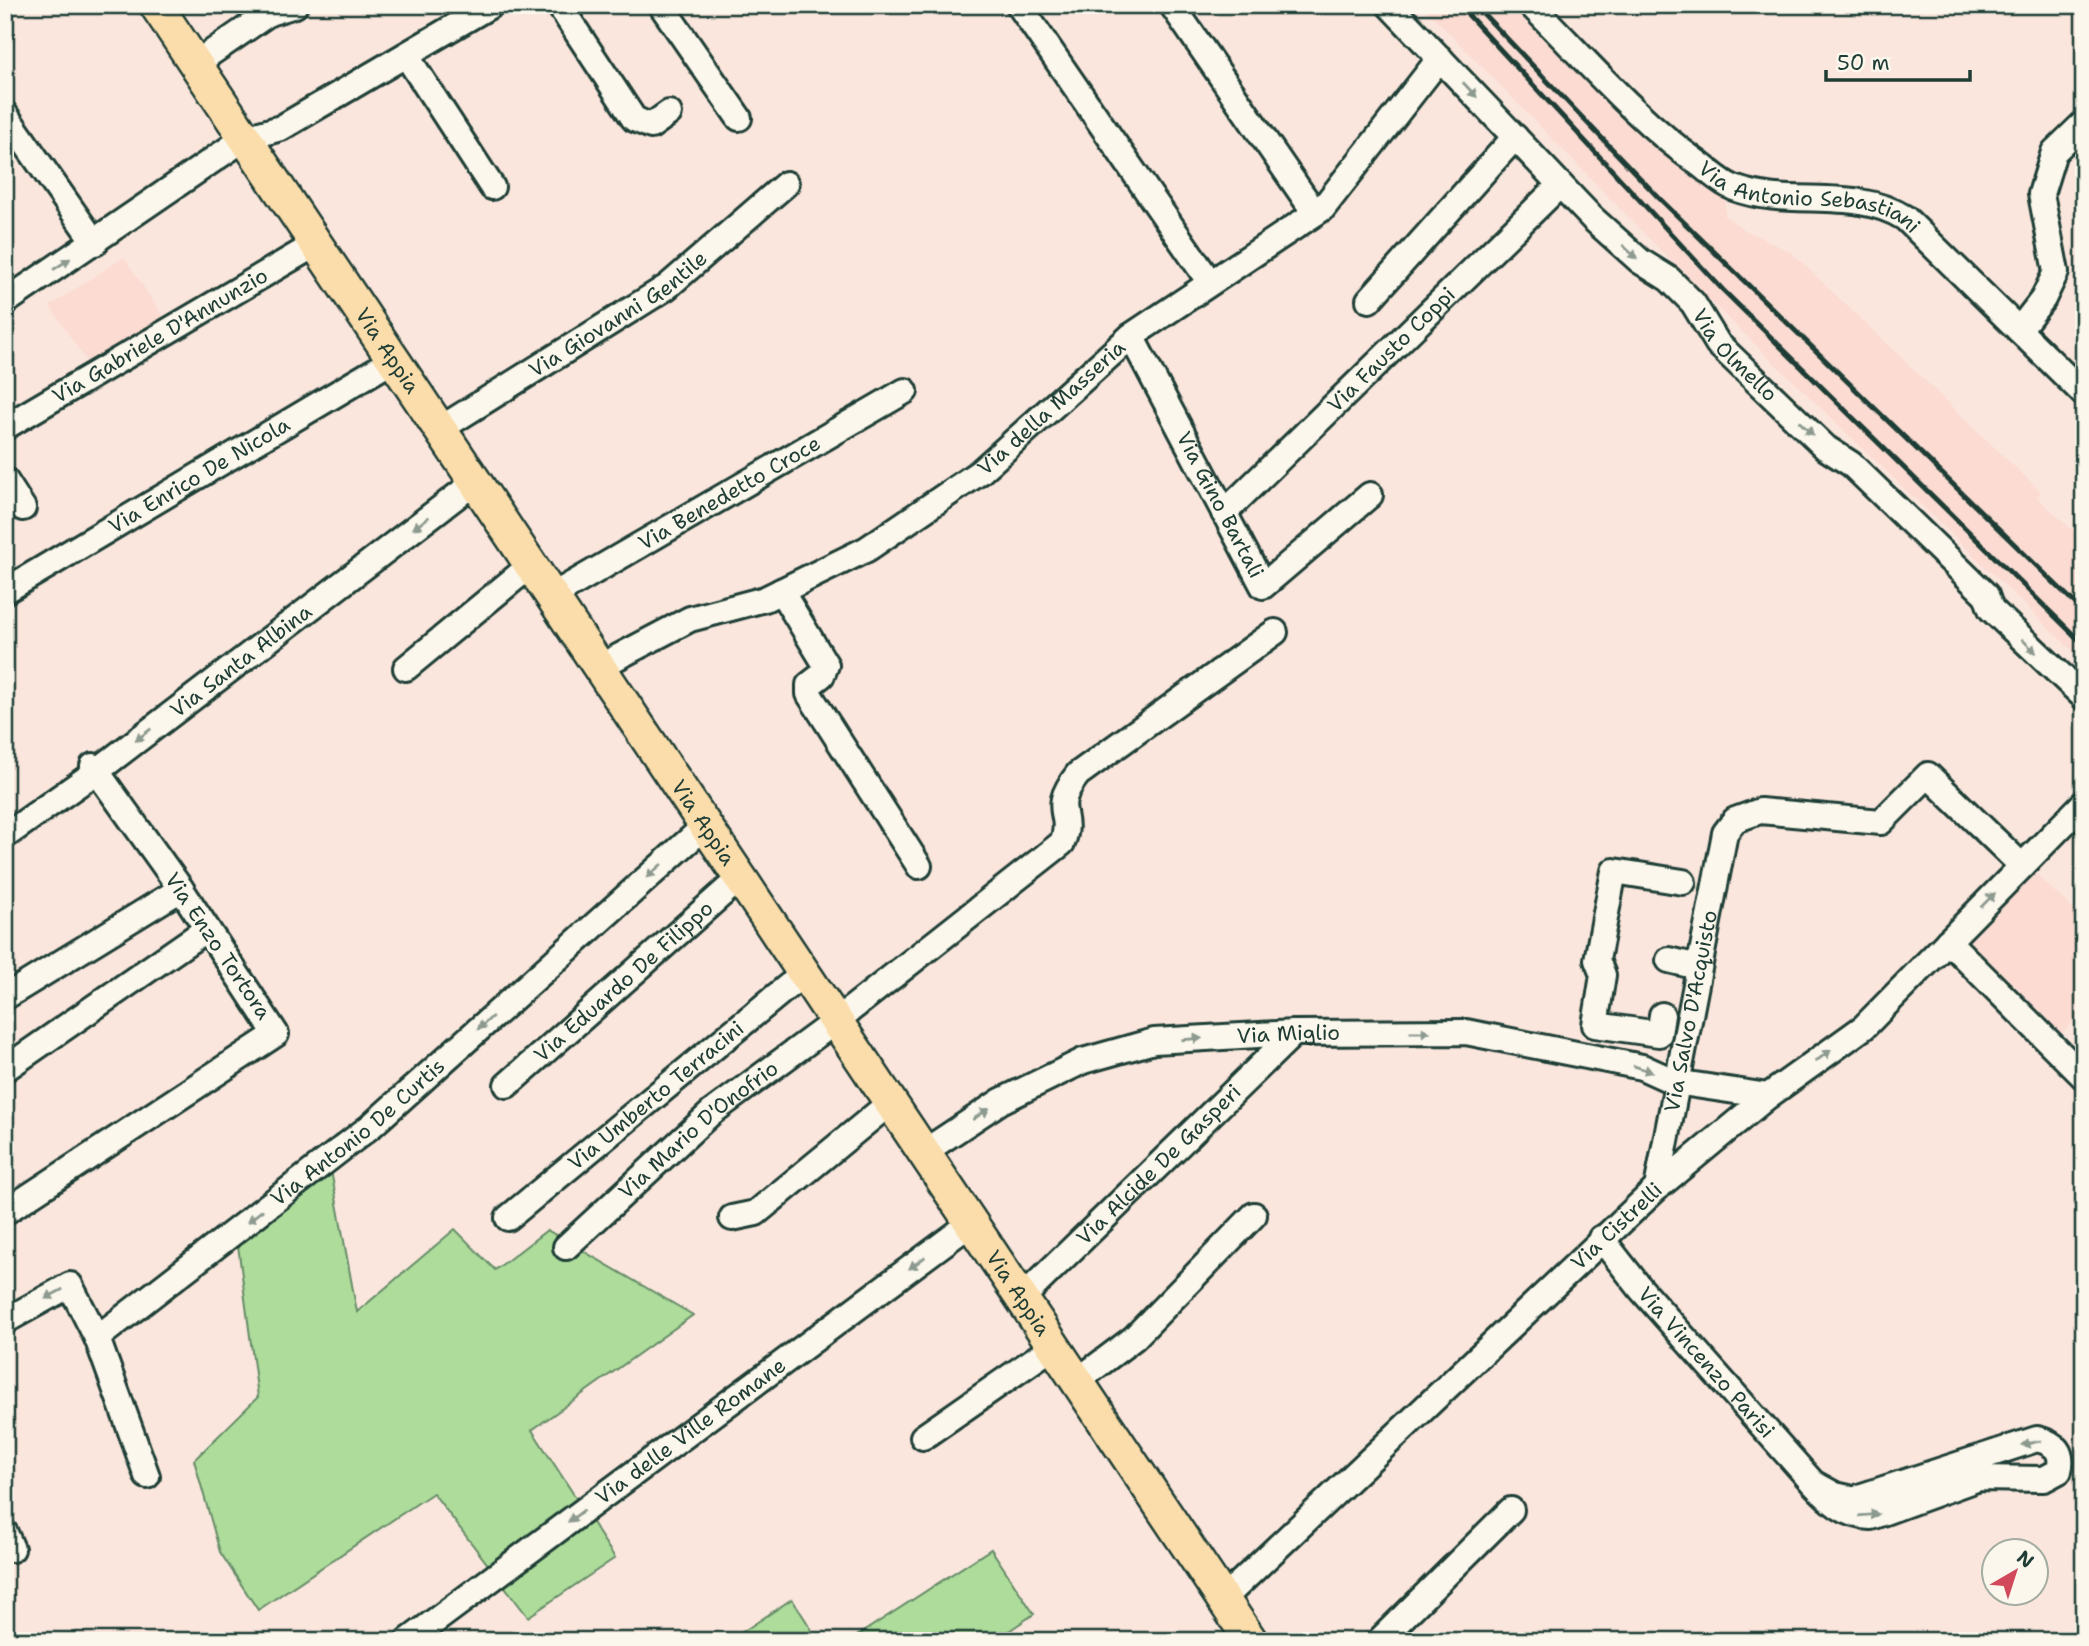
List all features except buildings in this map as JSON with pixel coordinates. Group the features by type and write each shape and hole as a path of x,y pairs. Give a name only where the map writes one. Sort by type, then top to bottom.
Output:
{"main road":[{"name":"Via Appia","path":"163,8 195,64 1251,1641"}],"street":[{"path":"195,64 269,13 295,5"},
{"path":"5,302 245,138 281,128 491,5"},
{"path":"559,5 634,119 651,126 669,113"},
{"path":"661,5 739,118"},
{"path":"1019,5 1209,281"},
{"path":"1172,5 1315,213"},
{"name":"Via Olmello","path":"1390,5 1559,186 1640,261 1669,279 1693,303 1718,344 1826,448 1851,464 1986,595 1991,609 2084,697"},
{"name":"Via Antonio Sebastiani","path":"1531,5 1663,138 1731,187 1774,198 1867,201 1886,207 1905,218 2084,394"},
{"path":"405,55 492,187"},
{"name":"Via della Masseria","path":"599,667 690,619 765,599 867,549 980,472 1131,336 1209,281 1323,208 1440,58"},
{"path":"5,114 94,243"},
{"path":"2019,330 2043,299 2056,272 2041,194 2054,152 2084,123"},
{"path":"1368,300 1514,137"},
{"name":"Via Giovanni Gentile","path":"440,429 667,287 786,184"},
{"name":"Via Fausto Coppi","path":"1224,513 1559,186"},
{"name":"Via Gabriele D'Annunzio","path":"5,427 316,244"},
{"name":"Via Gino Bartali","path":"1131,336 1263,586 1370,495"},
{"name":"Via Enrico De Nicola","path":"5,591 393,360"},
{"name":"Via Benedetto Croce","path":"552,596 905,391"},
{"path":"5,480 23,508"},
{"name":"Via Santa Albina","path":"5,836 475,482"},
{"path":"406,668 531,565"},
{"path":"781,591 826,664 822,675 809,685 809,694 919,866"},
{"name":"Via Mario D'Onofrio","path":"566,1247 711,1113 836,1021 1062,843 1067,830 1061,808 1064,792 1078,774 1275,632"},
{"name":"Via Enzo Tortora","path":"5,1212 276,1034 181,889 95,768"},
{"name":"Via Salvo D'Acquisto","path":"1657,1188 1682,1044 1725,833 1735,820 1759,811 1881,822 1928,775 2022,866"},
{"name":"Via Cistrelli","path":"1223,1599 1601,1238 1657,1188 1768,1096 1864,1027 2084,803"},
{"name":"Via Antonio De Curtis","path":"97,1338 371,1126 705,825"},
{"path":"1682,1044 1661,1024 1595,1025 1603,975 1597,960 1614,871 1683,882"},
{"name":"Via Eduardo De Filippo","path":"507,1085 740,877"},
{"path":"5,997 181,889"},
{"path":"5,1069 208,929"},
{"path":"1948,941 2084,1077"},
{"path":"1668,960 1698,967"},
{"name":"Via Umberto Terracini","path":"508,1218 804,973"},
{"name":"Via Miglio","path":"924,1152 1001,1101 1083,1061 1154,1041 1294,1033 1466,1032 1642,1067 1675,1082 1768,1096"},
{"name":"Via Alcide De Gasperi","path":"1022,1298 1294,1033"},
{"path":"732,1218 756,1213 891,1102"},
{"path":"1077,1381 1134,1338 1254,1215"},
{"name":"Via delle Ville Romane","path":"408,1641 971,1223"},
{"name":"Via Vincenzo Parisi","path":"1601,1238 1641,1289 1813,1483 1832,1504 1852,1515 1871,1517 1979,1478 2044,1479 2059,1471 2061,1461 2057,1448 2049,1442 2037,1439 1853,1499 1835,1495 1813,1483"},
{"path":"5,1321 70,1285 97,1338 148,1476"},
{"path":"923,1437 1054,1346"},
{"path":"1379,1641 1511,1510"}],"shaded area":[{"path":"1422,5 1519,5 1659,147 1726,197 1725,216 1743,229 1792,253 2041,492 2037,497 2084,541 2084,662 1704,295"},
{"path":"124,257 168,324 91,368 50,306"},
{"path":"2032,870 2084,920 2084,1011 2057,1038 1960,942"}],"green space":[{"path":"330,1165 357,1312 455,1229 495,1270 547,1230 693,1315 532,1430 615,1558 528,1617 433,1493 258,1610 220,1552 194,1460 258,1397 237,1238"},
{"path":"991,1549 1034,1614 994,1641 849,1641"},
{"path":"792,1599 819,1641 729,1641"}],"railway":[{"path":"1459,5 1723,290 2084,645"},
{"path":"1475,5 1659,198 2084,612"}]}
